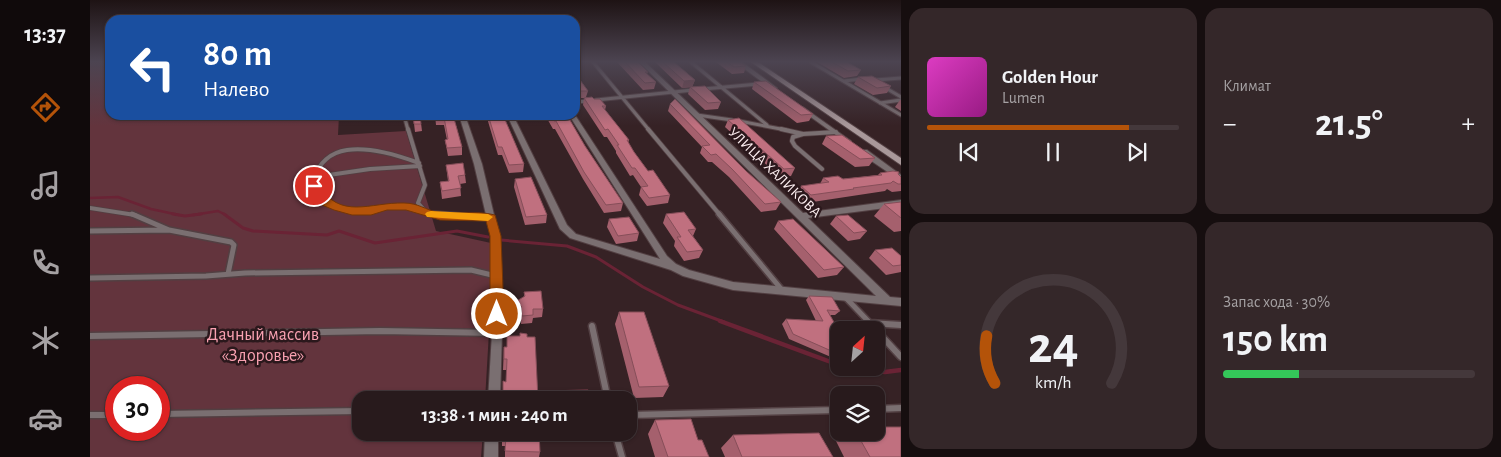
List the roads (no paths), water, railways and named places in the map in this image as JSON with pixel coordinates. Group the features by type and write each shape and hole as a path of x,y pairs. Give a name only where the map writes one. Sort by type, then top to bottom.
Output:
{"main road":[{"path":"785,83 901,162"}],"street":[{"name":"УЛИЦА ХАЛИКОВА","path":"663,83 888,301"},
{"path":"767,83 782,94"},
{"path":"798,105 852,144"},
{"path":"464,120 478,164 496,236 497,333 494,391"},
{"path":"512,120 566,231 581,239 674,267"},
{"path":"575,120 664,258 686,274 733,286 901,302"},
{"path":"860,150 901,178"},
{"path":"801,216 901,203"},
{"path":"491,457 492,441"}],"lane":[{"path":"610,83 782,290"},
{"path":"717,83 768,126"},
{"path":"580,102 763,83"},
{"path":"847,83 901,115"},
{"path":"876,83 901,96"},
{"path":"880,102 901,100"},
{"path":"696,115 768,126 802,134"},
{"path":"406,120 426,185 418,203 421,209 428,214 440,216 456,215 491,218"},
{"path":"822,169 795,146 792,141 793,137 802,134 836,132"},
{"path":"419,165 404,158 371,151 337,153 323,164 315,177 314,186 318,195 326,202 338,208 352,211 371,211 396,206 421,209"},
{"path":"315,177 370,169 419,165"},
{"path":"90,208 131,213 170,230"},
{"path":"90,231 170,230 230,242 234,246 234,250 228,274"},
{"path":"90,278 471,270 497,276"},
{"path":"845,297 867,321"},
{"path":"885,324 901,326"},
{"path":"592,326 606,391"},
{"path":"90,336 380,331 497,333"},
{"path":"885,340 901,357"},
{"path":"885,409 901,408"},
{"path":"637,414 830,410"},
{"path":"170,414 352,411"},
{"path":"90,415 105,415"},
{"path":"618,441 622,457"}],"waterway":[{"path":"90,198 118,197 151,209 179,215"},
{"path":"193,215 218,211 224,214"},
{"path":"173,214 179,215"},
{"path":"193,215 201,214"},
{"path":"224,214 243,228 253,231 327,235 339,231 375,243 457,231 488,237"},
{"path":"179,215 193,215"},
{"path":"501,240 567,246 596,257 643,287 678,305 724,322"},
{"path":"720,321 830,362"},
{"path":"885,372 901,370"}],"park label":[{"name":"Дачный массив «Здоровье»","path":"263,344"}]}
